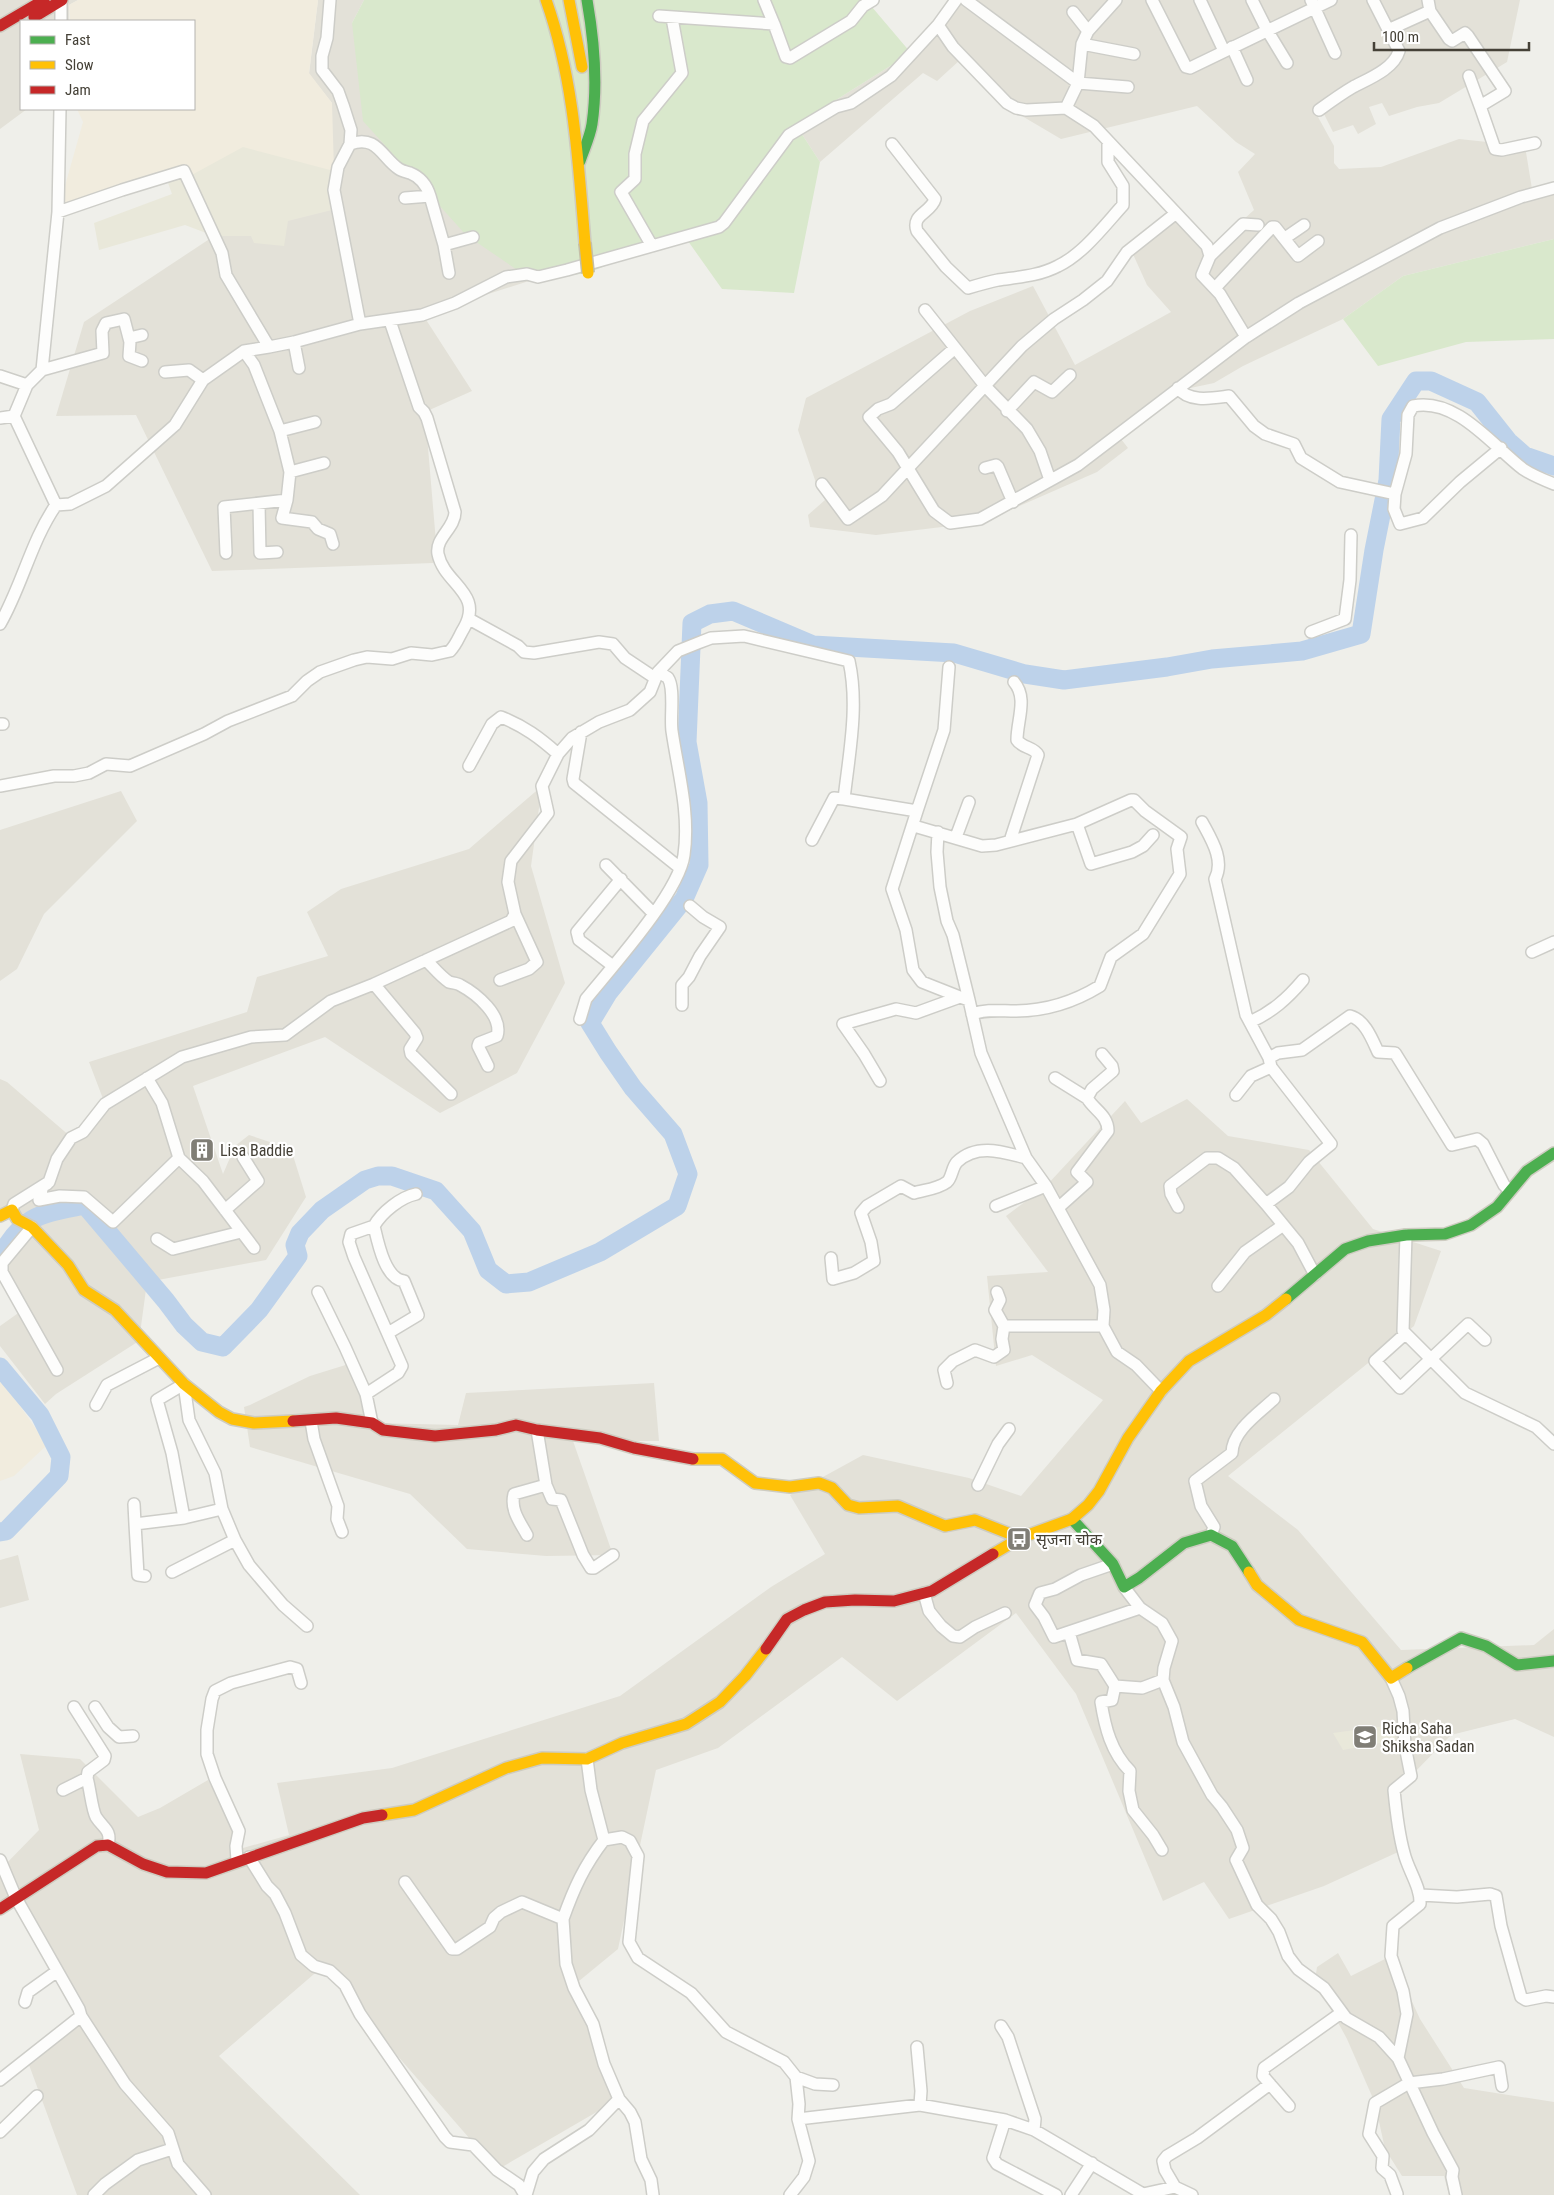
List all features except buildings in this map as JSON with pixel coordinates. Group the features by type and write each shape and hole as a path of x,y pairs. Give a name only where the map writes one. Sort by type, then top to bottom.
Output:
{"main road":[{"path":"0,26 44,0"},
{"path":"28,20 62,0"},
{"path":"546,0 552,14 568,76 588,272"},
{"path":"569,0 582,63 582,80"},
{"path":"578,164 592,125 594,90 591,19 587,0"},
{"path":"0,37 20,25"},
{"path":"578,164 581,97"},
{"path":"0,1909 97,1846 108,1844 143,1864 166,1872 206,1873 238,1860 363,1818 414,1810 506,1768 542,1758 587,1759 622,1743 686,1724 720,1702 746,1676 787,1619 825,1602 855,1600 894,1601 932,1591 1020,1538 1072,1519 1088,1505 1099,1491 1128,1438 1161,1391 1189,1362 1266,1314 1345,1249 1368,1242 1406,1235 1445,1234 1471,1225 1497,1207 1527,1171 1554,1153"},
{"path":"0,1216 14,1214 32,1227 68,1265 84,1290 115,1310 184,1384 232,1419 254,1423 336,1418 372,1423 383,1430 435,1436 496,1430 516,1425 537,1430 600,1438 634,1448 693,1459 722,1458 755,1483 790,1487 819,1483 832,1488 848,1505 859,1508 898,1506 945,1526 976,1520 1020,1538"},
{"path":"1072,1519 1113,1564 1124,1587 1139,1578 1184,1543 1212,1535 1232,1546 1257,1586 1299,1620 1362,1642 1391,1678 1461,1638 1486,1646 1517,1665 1554,1661"}],"street":[{"path":"61,20 62,0"},
{"path":"330,0 327,38 322,56 322,70 338,91 351,130 350,144 338,167 334,190 360,324"},
{"path":"764,0 786,57 790,58 851,21 863,6 873,0"},
{"path":"56,505 70,504 106,486 175,425 203,380 244,351 294,342 360,324 422,315 447,306 506,277 526,274 538,277 579,268 719,227 724,223 789,135 836,107 851,103 891,76 938,25 956,0"},
{"path":"966,0 1078,83 1128,87"},
{"path":"1066,108 1078,83 1082,44 1088,31 1116,0"},
{"path":"1152,0 1186,67 1190,68 1266,30 1312,4 1331,0"},
{"path":"1200,0 1247,80"},
{"path":"1252,0 1266,30 1287,64"},
{"path":"1319,110 1353,87 1375,76 1397,56 1399,51 1388,30 1377,1"},
{"path":"1312,4 1335,53"},
{"path":"1388,30 1429,5 1449,39 1452,41 1465,33 1505,90 1480,106"},
{"path":"1073,12 1088,31"},
{"path":"659,16 774,24"},
{"path":"652,246 621,192 635,179 634,154 643,121 682,73 672,18"},
{"path":"938,25 953,47 1007,103 1016,108 1026,110 1066,108 1094,126 1175,214 1191,228 1207,246 1210,256"},
{"path":"1082,44 1134,54"},
{"path":"1469,76 1495,149 1502,150 1535,143"},
{"path":"42,370 58,212 60,110"},
{"path":"350,144 357,141 376,145 399,169 413,174 426,186 444,245 449,273"},
{"path":"892,144 935,199 934,204 917,219 915,225 917,231 946,267 968,288 997,280 1019,278 1059,266 1077,253 1102,228 1123,205 1123,186 1108,162 1108,141"},
{"path":"58,212 122,190 184,172 222,253 226,274 268,347"},
{"path":"955,348 891,404 878,409 869,417 908,468 934,511 950,523 980,519 1078,465 1246,337 1298,303 1440,228 1521,197 1554,188"},
{"path":"405,198 430,196"},
{"path":"822,484 848,519 882,496 1022,346 1054,319 1083,300 1107,280 1127,252 1175,214"},
{"path":"1246,337 1215,288 1202,275 1210,256 1243,224 1258,225"},
{"path":"1285,238 1304,225"},
{"path":"1215,288 1272,227 1280,231 1298,256 1318,241"},
{"path":"444,245 473,237"},
{"path":"925,310 1007,411 1027,430 1040,451 1050,480"},
{"path":"56,505 14,416 28,385 42,370 103,353 102,331 106,323 124,319 129,338 130,356 142,361"},
{"path":"0,786 54,776 82,774 106,764 130,766 204,734 228,721 292,696 307,681 320,672 366,657 392,659 411,653 432,655 450,651 456,646 470,619 467,598 457,586 438,554 438,545 452,525 455,518 454,512 427,418 419,407 390,321"},
{"path":"129,338 142,334"},
{"path":"294,342 299,368"},
{"path":"244,351 254,365 280,431 290,472 282,518 312,522 318,529 330,534 333,544"},
{"path":"165,372 189,370 203,380"},
{"path":"1007,411 1034,382 1052,392 1070,375"},
{"path":"0,376 28,385"},
{"path":"1178,388 1181,392 1200,399 1229,396 1254,426 1265,434 1294,444 1300,458 1340,482 1395,494"},
{"path":"1500,448 1460,482 1423,518 1400,524 1394,509 1395,494 1406,454 1408,415 1413,406 1426,404 1446,408 1500,448 1524,470 1554,484"},
{"path":"0,418 14,416"},
{"path":"280,431 315,422"},
{"path":"290,472 324,463"},
{"path":"985,468 996,465 1013,502"},
{"path":"226,553 224,507 286,500"},
{"path":"259,504 260,553 277,552"},
{"path":"0,624 10,606 46,520 56,505"},
{"path":"1311,632 1345,619 1350,580 1351,535"},
{"path":"470,619 518,646 524,652 534,653 599,642 613,644 625,658 657,675 667,678 672,687 670,720 683,790 684,857 672,886 586,999 580,1018"},
{"path":"500,980 529,969 537,962 515,914 508,882 511,861 548,813 542,786 558,754 572,738 581,732 630,710 650,692 657,675 678,652 711,638 744,636 849,661 853,680 853,712 844,799"},
{"path":"949,667 944,730 892,889 906,930 913,970 922,982 965,999"},
{"path":"1010,841 1038,756 1034,750 1021,745 1017,740 1021,698 1019,688 1014,682"},
{"path":"469,766 492,724 501,717 521,725 537,735 558,754"},
{"path":"581,732 573,780 574,784 680,868"},
{"path":"812,840 834,798 917,811"},
{"path":"914,826 982,846 1077,824 1134,800 1144,812 1181,837 1177,849 1180,874 1143,934 1111,957 1100,986 1068,1003 1055,1007 1014,1011 999,1010 972,1014"},
{"path":"956,837 969,802"},
{"path":"1202,822 1217,855 1219,873 1215,879 1246,1015 1270,1062 1331,1144 1309,1162 1289,1187 1266,1204"},
{"path":"1077,824 1091,864 1132,852 1143,846 1153,835"},
{"path":"938,832 937,852 940,887 947,921 953,935 965,999 972,1014 981,1053 1026,1158 1046,1186 1100,1285 1104,1310 1103,1326 1117,1352 1136,1365 1161,1391"},
{"path":"606,865 653,913"},
{"path":"613,966 579,940 577,932 621,879"},
{"path":"682,1005 682,985 720,927 703,917 690,906"},
{"path":"179,1158 112,1222 84,1197 60,1196 39,1200 43,1186 49,1182 57,1159 71,1138 82,1132 105,1104 147,1078 189,1054 251,1037 284,1035 331,1001 374,984 495,928 506,925 515,914"},
{"path":"1532,952 1554,942"},
{"path":"426,960 449,982 459,984 480,999 496,1020 499,1029 497,1036 479,1043 478,1046 488,1066"},
{"path":"1250,1022 1268,1013 1280,1004 1302,980"},
{"path":"374,984 416,1033 417,1038 410,1049 411,1054 450,1094"},
{"path":"880,1081 843,1024 896,1009 916,1013 965,999"},
{"path":"1236,1095 1251,1076 1270,1062 1278,1053 1302,1050 1350,1016 1357,1018 1370,1036 1378,1052 1395,1053 1452,1145 1477,1139 1483,1144 1504,1185 1510,1191"},
{"path":"1087,1098 1092,1089 1113,1070 1102,1054"},
{"path":"147,1078 162,1103 179,1158 202,1181 254,1248"},
{"path":"1055,1078 1087,1098 1101,1113 1108,1125 1108,1131 1077,1172 1086,1182 1058,1208"},
{"path":"830,1258 833,1278 854,1272 874,1261 871,1242 861,1213 867,1206 893,1190 901,1186 914,1193 937,1188 948,1181 956,1163 973,1152 991,1150 1026,1158"},
{"path":"224,1210 258,1181 243,1157"},
{"path":"1178,1207 1171,1194 1170,1186 1207,1158 1218,1158 1234,1168 1266,1204 1282,1226 1298,1243 1315,1274"},
{"path":"14,1214 14,1204 49,1182"},
{"path":"996,1206 1046,1186"},
{"path":"366,1394 398,1373 402,1366 354,1257 349,1242 351,1234 374,1226 378,1220 406,1196 416,1194"},
{"path":"374,1226 379,1248 391,1276 396,1280 404,1281 418,1315 388,1333"},
{"path":"1218,1286 1245,1252 1282,1226"},
{"path":"32,1227 2,1263 2,1272 23,1306 26,1317 57,1370"},
{"path":"157,1238 173,1249 241,1232"},
{"path":"1406,1235 1403,1331 1405,1334 1465,1393 1536,1427 1554,1444"},
{"path":"318,1292 366,1394 372,1423"},
{"path":"947,1383 944,1370 953,1361 975,1350 994,1357 1004,1350 1002,1339 1004,1326 995,1310 1000,1300 997,1292"},
{"path":"1405,1334 1375,1362 1400,1388 1468,1324 1485,1340"},
{"path":"1004,1326 1103,1326"},
{"path":"96,1404 107,1385 159,1358"},
{"path":"184,1518 172,1453 157,1400 184,1384 189,1420 215,1473 222,1509 235,1540 249,1565 283,1605 307,1626"},
{"path":"1212,1535 1214,1527 1201,1506 1195,1481 1232,1453 1232,1443 1274,1399"},
{"path":"311,1420 314,1439 338,1506 337,1520 342,1532"},
{"path":"978,1486 998,1444 1009,1429"},
{"path":"537,1430 546,1484 552,1499 561,1500 583,1555 591,1568 594,1568 613,1555"},
{"path":"527,1535 516,1516 514,1494 546,1484"},
{"path":"134,1504 138,1575 145,1576"},
{"path":"136,1524 184,1518 222,1509"},
{"path":"172,1572 235,1540"},
{"path":"1113,1564 1081,1575 1055,1589 1040,1593 1035,1605 1044,1617 1054,1637 1140,1608"},
{"path":"1124,1587 1140,1608 1162,1623 1172,1641 1164,1668 1163,1680 1174,1707 1183,1742 1212,1795 1237,1830 1243,1848 1236,1860 1257,1905 1275,1926 1288,1956 1298,1969 1324,1988 1342,2013 1354,2023 1379,2036 1398,2058 1453,2170 1452,2177 1456,2195"},
{"path":"924,1593 930,1611 941,1626 953,1636 960,1637 982,1623 1005,1613"},
{"path":"1069,1632 1077,1660 1101,1664 1115,1686 1112,1700 1101,1702 1104,1724 1120,1761 1130,1771 1130,1792 1133,1810 1153,1835 1162,1850"},
{"path":"238,1860 236,1846 239,1831 214,1778 208,1754 207,1730 212,1699 215,1691 226,1685 290,1667 297,1670 301,1683"},
{"path":"1391,1678 1403,1711 1405,1746 1411,1776 1394,1790 1396,1817 1406,1860 1421,1895 1420,1904 1393,1926 1391,1956 1403,1991 1407,2014 1398,2058"},
{"path":"1115,1686 1142,1688 1163,1680"},
{"path":"74,1706 105,1756 104,1760 88,1772 87,1778 95,1816 107,1828 110,1838 108,1844"},
{"path":"95,1707 108,1727 119,1737 133,1736"},
{"path":"91,1734 108,1727"},
{"path":"587,1759 591,1790 604,1840"},
{"path":"63,1790 87,1778"},
{"path":"653,2195 651,2180 641,2159 635,2122 630,2112 619,2100 604,2064 593,2024 574,1988 566,1964 563,1919 575,1884 588,1860 604,1840 622,1837 630,1841 638,1856 629,1942 638,1958 691,1993 726,2032 784,2062 796,2076 815,2084 833,2085"},
{"path":"249,1857 267,1886 275,1894 285,1913 301,1956 314,1966 330,1971 345,1985 360,2014 445,2137 450,2142 473,2146 497,2170 519,2185 526,2195"},
{"path":"0,1860 16,1898 81,2016 125,2084 168,2132 178,2164 205,2195"},
{"path":"405,1882 452,1949 457,1950 490,1927 494,1918 501,1912 522,1902 563,1919"},
{"path":"1421,1895 1457,1897 1490,1894 1496,1896 1501,1926 1521,1997 1526,2000 1546,1996 1554,1997"},
{"path":"25,2002 28,1992 56,1972"},
{"path":"1289,2106 1263,2076 1264,2068 1342,2013"},
{"path":"0,2080 81,2016"},
{"path":"1000,2026 1008,2037 1035,2119 1034,2130"},
{"path":"917,2047 921,2091 920,2105"},
{"path":"1397,2194 1390,2175 1382,2168 1382,2156 1369,2134 1375,2103 1409,2083 1443,2079 1498,2067 1502,2086"},
{"path":"790,2195 804,2177 809,2161 798,2119 799,2104 796,2076"},
{"path":"1192,2195 1175,2187 1165,2170 1163,2161 1167,2156 1197,2138 1270,2084"},
{"path":"0,2132 37,2096"},
{"path":"526,2195 532,2172 544,2159 589,2130 619,2100"},
{"path":"798,2119 920,2105 1005,2120 1034,2130 1143,2194 1175,2187"},
{"path":"1005,2120 993,2158 997,2164 1056,2195"},
{"path":"94,2195 105,2184 138,2160 172,2149"},
{"path":"1071,2195 1092,2163"}],"shaded area":[{"path":"0,0 78,0 69,5 69,20 20,20 20,110 26,110 0,129"},
{"path":"78,0 318,0 309,73 332,103 334,171 166,177 66,206 61,200 83,122 77,110 195,110 195,20 70,20 69,5"},
{"path":"318,0 364,0 352,23 532,280 423,315 472,391 425,412 437,554 433,563 212,571 136,415 56,416 84,322 214,236 252,236 288,221 332,103 309,74"},
{"path":"952,0 1520,0 1507,62 1439,103 1417,107 1389,116 1382,103 1369,107 1376,124 1358,134 1353,125 1333,132 1324,114 1318,117 1334,146 1334,163 1339,169 1381,167 1459,139 1525,146 1532,189 1554,183 1554,239 1403,276 1343,319 1243,366 1214,383 1181,390 1121,439 1128,448 1097,472 983,522 876,535 810,527 808,515 825,500 815,480 798,430 806,398 970,311 1033,286 1075,365 1171,312 1147,285 1132,252 1184,212 1214,246 1254,210 1238,172 1255,154 1236,142 1197,106 1061,139 1000,103 960,60 937,81 923,73 820,162 796,125 911,53"},
{"path":"243,147 334,171 332,210 288,221 284,246 254,243 251,236 214,236 185,225 99,250 94,223 172,194 166,177 188,177"},
{"path":"542,786 531,866 565,983 517,1073 440,1113 325,1037 193,1086 223,1174 235,1146 249,1135 291,1149 306,1197 266,1260 147,1282 139,1341 56,1394 45,1404 0,1346 0,1326 24,1309 2,1263 32,1227 0,1210 0,1079 7,1082 71,1137 105,1104 89,1062 247,1012 257,977 328,956 307,912 341,889 469,849"},
{"path":"121,791 137,821 44,914 17,969 0,981 0,830"},
{"path":"1187,1099 1228,1136 1309,1150 1373,1229 1441,1251 1414,1326 1228,1476 1298,1530 1401,1650 1534,1645 1554,1629 1554,1737 1515,1719 1451,1735 1411,1776 1394,1790 1409,1847 1324,1886 1229,1919 1204,1882 1163,1901 1076,1694 1016,1613 897,1701 842,1657 718,1748 656,1770 618,1949 579,1981 619,2099 497,2170 321,1968 219,2056 360,2195 77,2195 25,2054 79,2009 16,1898 0,1910 0,1870 39,1830 20,1754 80,1759 138,1817 160,1808 208,1780 243,1848 289,1835 277,1783 392,1768 620,1696 771,1587 825,1554 790,1495 863,1455 969,1478 1021,1496 1103,1400 1032,1355 996,1366 987,1276 1048,1272 1006,1216 1046,1186 1125,1101 1141,1123"},
{"path":"352,1363 373,1423 458,1425 466,1393 654,1383 659,1441 573,1441 613,1555 546,1556 467,1549 410,1494 250,1447 244,1407 310,1376"},
{"path":"0,1380 47,1445 14,1476 0,1481"},
{"path":"18,1555 29,1600 0,1608 0,1560"},
{"name":"Richa Saha Shiksha Sadan","path":"1392,1725 1396,1740 1343,1750 1333,1733"},
{"path":"1338,1953 1351,1976 1391,1956 1420,2019 1464,2088 1554,2102 1554,2195 1449,2195 1444,2176 1402,2176 1385,2149 1375,2103 1347,2039 1315,1980 1317,1967"}],"green space":[{"path":"364,0 866,0 911,53 796,125 820,162 794,293 722,289 683,234 588,273 532,280 466,235 363,121 352,23"},
{"path":"1554,239 1554,339 1466,342 1378,366 1343,319 1403,276"}],"waterway":[{"path":"0,1257 17,1232 35,1218 85,1205 184,1325 202,1342 223,1347 259,1310 298,1256 295,1245 300,1233 322,1210 365,1180 378,1176 392,1176 436,1191 472,1231 488,1270 506,1284 529,1282 600,1252 677,1206 688,1174 673,1134 633,1088 590,1023 608,993 684,899 699,865 698,803 687,742 692,623 710,614 733,611 813,645 954,653 1025,674 1064,680 1167,667 1212,659 1302,651 1361,634 1374,550 1388,480 1391,419 1416,381 1431,381 1477,402 1508,441 1525,456 1554,466"},
{"path":"0,1367 40,1415 61,1457 59,1476 6,1531 0,1532"}],"traffic: fast":[{"path":"580,161 591,129 595,93 592,30 587,0"},
{"path":"1286,1299 1345,1249 1368,1241 1406,1235 1445,1234 1471,1225 1497,1207 1527,1171 1554,1153"},
{"path":"1072,1519 1113,1564 1124,1587 1139,1578 1184,1543 1211,1535 1232,1546 1249,1572"},
{"path":"1407,1668 1461,1638 1486,1646 1517,1665 1554,1661"}],"traffic: slow":[{"path":"546,0 563,60 569,90 577,150 585,243"},
{"path":"569,0 582,67"},
{"path":"585,243 588,273"},
{"path":"0,1216 12,1210 17,1219 32,1227 68,1265 84,1290 115,1310 184,1384 219,1412 232,1419 254,1423 293,1421"},
{"path":"993,1554 1020,1538 1072,1519 1088,1505 1099,1491 1128,1438 1161,1391 1189,1361 1266,1315 1286,1299"},
{"path":"693,1459 722,1459 755,1483 790,1487 819,1483 832,1488 848,1505 859,1508 898,1506 945,1526 975,1520 1020,1538"},
{"path":"1249,1572 1257,1585 1299,1620 1362,1642 1391,1678 1407,1668"},
{"path":"382,1815 414,1810 506,1768 542,1758 587,1759 622,1743 686,1724 720,1702 745,1676 766,1649"}],"traffic: jam":[{"path":"0,26 44,0"},
{"path":"34,17 62,0"},
{"path":"293,1421 336,1418 372,1423 383,1430 435,1436 496,1430 516,1425 537,1430 600,1438 634,1448 693,1459"},
{"path":"766,1649 787,1619 804,1610 825,1602 855,1600 894,1601 932,1591 993,1554"},
{"path":"0,1909 97,1846 108,1845 143,1864 167,1872 206,1873 363,1818 382,1815"}],"place":[{"name":"Lisa Baddie","path":"202,1150"},
{"name":"सृजना चोक","path":"1019,1539"},
{"name":"Richa Saha Shiksha Sadan","path":"1365,1737"}]}
